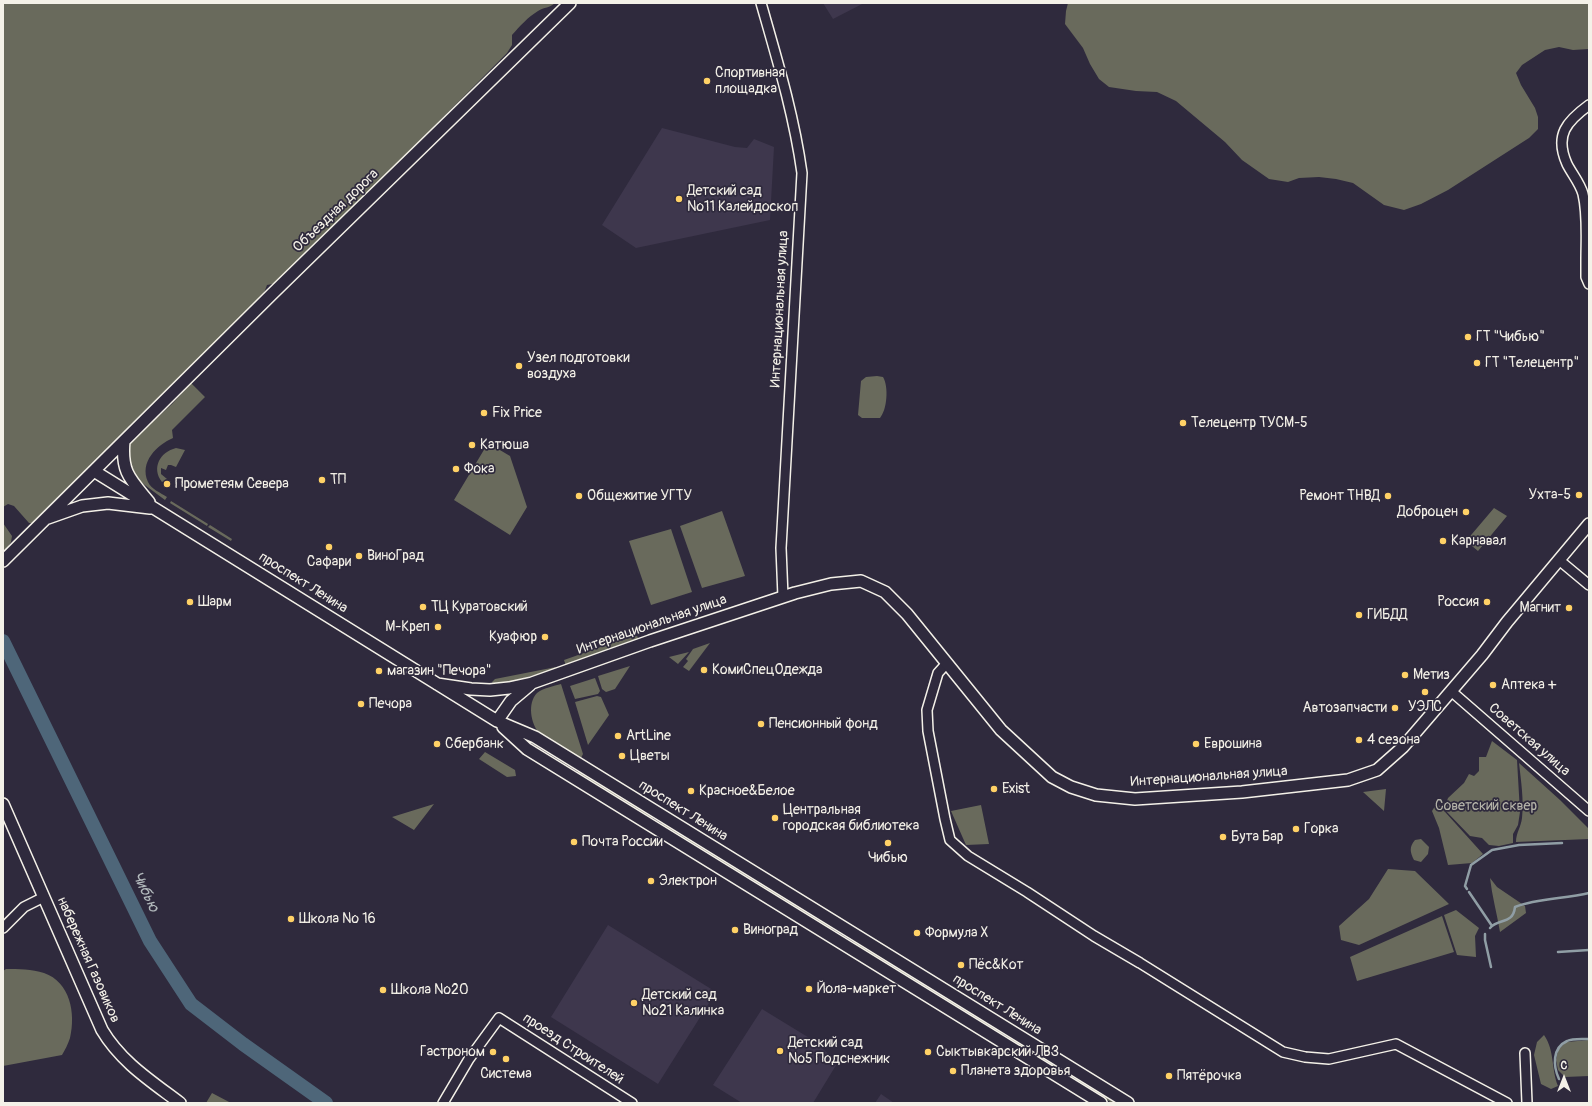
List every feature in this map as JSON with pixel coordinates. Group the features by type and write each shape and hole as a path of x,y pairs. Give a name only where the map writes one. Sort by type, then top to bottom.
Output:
{"main road":[{"name":"Объездная дорога","path":"3,561 570,3"},
{"path":"124,441 122,456 124,468 130,479 154,509"},
{"name":"проспект Ленина","path":"94,471 497,722 527,749 1101,1103"},
{"path":"44,519 82,506 108,503 154,509"},
{"name":"Интернациональная улица","path":"437,684 470,689 490,690 532,683 650,641 783,597 831,584 861,582 885,592 907,614 1001,730 1052,777 1072,787 1096,795 1135,799 1242,792 1348,780 1377,770 1403,747 1482,655 1558,560 1589,524"},
{"name":"Интернациональная улица","path":"497,722 512,701 532,683"},
{"name":"проспект Ленина","path":"497,722 534,737 1128,1103"},
{"name":"набережная Газовиков","path":"3,804 102,1030 111,1044 130,1064 180,1103"},
{"path":"842,944 850,932"}],"street":[{"name":"Интернациональная улица","path":"761,3 791,111 802,173 781,548 783,597"},
{"path":"1589,105 1573,117 1562,136 1563,152 1582,193 1585,210 1588,260 1586,277 1589,284"},
{"path":"1558,560 1589,585"},
{"path":"947,663 938,673 927,710 928,730 950,840 968,856 1027,892 1094,936 1283,1052 1305,1057 1329,1059 1396,1044 1507,1103"},
{"name":"Советская улица","path":"1451,691 1589,811"},
{"path":"3,928 24,907 44,897"},
{"name":"проезд Строителей","path":"443,1103 469,1059 499,1018 632,1103"},
{"path":"1525,1053 1527,1103"}],"shaded area":[{"path":"823,3 864,3 833,19"},
{"path":"662,128 735,147 747,148 754,139 774,147 770,220 636,248 602,225"},
{"name":"Детский сад №21 Калинка","path":"608,925 716,992 658,1084 551,1017"},
{"name":"Детский сад №5 Подснежник","path":"762,1009 811,1039 838,1062 813,1103 742,1103 713,1085"},
{"path":"881,1094 894,1103 875,1103"}],"green space":[{"path":"3,3 555,3 538,11 524,22 512,35 512,45 507,53 278,283 267,285 262,298 34,523 29,523 14,506 8,504 3,507"},
{"path":"1068,3 1589,3 1589,49 1573,50 1559,47 1545,50 1522,65 1516,73 1521,85 1535,108 1538,117 1538,129 1529,138 1448,190 1421,204 1404,210 1384,205 1353,183 1336,179 1319,177 1299,178 1288,182 1269,179 1242,160 1225,142 1176,101 1157,92 1109,87 1099,79 1083,48 1065,24"},
{"path":"866,377 883,377 885,381 887,392 884,410 880,418 862,418 858,415 861,381"},
{"path":"191,383 205,397 172,430 173,438 161,445 151,455 146,468 146,475 149,484 167,497 165,500 134,477 125,450 128,444 172,404"},
{"path":"488,443 510,456 527,507 510,535 454,500"},
{"path":"176,448 185,450 176,467 168,465 166,470 161,468 161,474 167,479 162,482 157,471 159,461 166,453"},
{"path":"171,501 208,524 207,526 170,503"},
{"path":"1494,508 1507,516 1478,551 1466,541"},
{"path":"722,511 745,576 702,588 680,526"},
{"path":"3,523 12,536 11,542 3,555"},
{"path":"210,525 232,539 231,541 208,527"},
{"path":"671,529 692,592 651,605 629,541"},
{"path":"635,635 638,637 637,641 566,666 564,660"},
{"path":"710,643 689,671 683,667 688,661 686,659 693,649"},
{"path":"689,652 678,664 669,657"},
{"path":"630,666 615,689 606,692 602,689 598,676"},
{"path":"556,667 553,670 509,682 493,684 492,682 495,679"},
{"path":"595,678 600,691 598,694 575,699 570,686"},
{"path":"561,684 583,754 581,758 539,733 532,719 532,702 537,693 545,688"},
{"path":"597,696 601,697 609,715 588,745 575,702"},
{"name":"Советский сквер","path":"1492,741 1517,760 1520,812 1518,825 1513,834 1513,843 1499,846 1489,845 1482,838 1470,836 1444,809 1448,798 1464,783 1469,774 1474,776 1479,771 1479,757 1486,757"},
{"path":"485,752 515,770 516,776 507,777 479,759"},
{"path":"1519,763 1560,800 1589,829 1589,839 1516,842 1523,811"},
{"path":"579,770 654,816 651,820 577,774"},
{"path":"1386,789 1384,811 1363,792"},
{"path":"1437,803 1483,854 1472,863 1448,865 1439,828 1432,811"},
{"path":"434,804 414,830 392,817"},
{"path":"981,805 989,844 966,845 951,811"},
{"path":"663,821 832,925 832,928 830,930 660,826"},
{"path":"1421,839 1429,847 1428,854 1421,862 1414,860 1411,850 1415,840"},
{"path":"1388,869 1415,871 1449,904 1359,945 1341,940 1339,926 1369,899"},
{"path":"1490,878 1497,887 1525,906 1526,913 1500,932 1492,892"},
{"path":"1456,910 1479,928 1475,936 1476,957 1457,955 1444,915"},
{"path":"1442,916 1454,952 1357,981 1350,957"},
{"path":"856,940 1003,1031 1001,1035 854,944 854,941"},
{"path":"6,969 30,970 44,973 53,977 60,983 69,1000 72,1019 70,1038 62,1055 3,1066 3,971"},
{"path":"1010,1035 1068,1072 1066,1076 1008,1039"},
{"path":"1544,1035 1550,1047 1554,1073 1558,1086 1551,1089 1541,1084 1534,1055 1537,1042"},
{"path":"1589,1040 1589,1076 1565,1077 1558,1070 1556,1060 1558,1050 1566,1042"},
{"path":"1078,1076 1121,1103 1112,1103 1075,1081"},
{"path":"212,1093 231,1103 206,1103"}],"waterway":[{"name":"Чибью","path":"3,641 150,941 191,1004 243,1044 326,1103"},
{"path":"1467,889 1465,886 1471,865 1492,850 1519,845 1562,843"},
{"path":"1469,892 1492,926"},
{"path":"1490,928 1493,925 1508,919 1514,913 1515,907 1542,900 1589,893"},
{"path":"1485,934 1491,967"},
{"path":"1558,952 1589,950"},
{"path":"1559,1079 1555,1063 1556,1053 1559,1048 1562,1044 1569,1040 1589,1039"}],"place":[{"name":"Спортивная площадка","path":"707,81"},
{"name":"Детский сад №11 Калейдоскоп","path":"679,199"},
{"name":"ГТ \"Чибью\"","path":"1468,337"},
{"name":"ГТ \"Телецентр\"","path":"1477,363"},
{"name":"Узел подготовки воздуха","path":"519,366"},
{"name":"Fix Price","path":"484,413"},
{"name":"Телецентр ТУСМ-5","path":"1183,423"},
{"name":"Катюша","path":"472,445"},
{"name":"Фока","path":"456,469"},
{"name":"ТП","path":"322,480"},
{"name":"Прометеям Севера","path":"167,484"},
{"name":"Ухта-5","path":"1579,495"},
{"name":"Общежитие УГТУ","path":"579,496"},
{"name":"Ремонт ТНВД","path":"1388,496"},
{"name":"Доброцен","path":"1466,512"},
{"name":"Карнавал","path":"1443,541"},
{"name":"Сафари","path":"329,547"},
{"name":"ВиноГрад","path":"359,556"},
{"name":"Шарм","path":"190,602"},
{"name":"Россия","path":"1487,602"},
{"name":"ТЦ Куратовский","path":"423,607"},
{"name":"Магнит","path":"1569,608"},
{"name":"ГИБДД","path":"1359,615"},
{"name":"М-Креп","path":"438,627"},
{"name":"Куафюр","path":"545,637"},
{"name":"КомиСпецОдежда","path":"704,670"},
{"name":"магазин \"Печора\"","path":"379,671"},
{"name":"Метиз","path":"1405,675"},
{"name":"Аптека +","path":"1493,685"},
{"name":"УЭЛС","path":"1425,692"},
{"name":"Печора","path":"361,704"},
{"name":"Автозапчасти","path":"1395,708"},
{"name":"Пенсионный фонд","path":"761,724"},
{"name":"ArtLine","path":"618,736"},
{"name":"4 сезона","path":"1359,740"},
{"name":"Сбербанк","path":"437,744"},
{"name":"Еврошина","path":"1196,744"},
{"name":"Цветы","path":"622,756"},
{"name":"Exist","path":"994,789"},
{"name":"Красное&Белое","path":"691,791"},
{"name":"Центральная городская библиотека","path":"775,818"},
{"name":"Горка","path":"1296,829"},
{"name":"Бута Бар","path":"1223,837"},
{"name":"Почта России","path":"574,842"},
{"name":"Чибью","path":"888,843"},
{"name":"Электрон","path":"651,881"},
{"name":"Школа № 16","path":"291,919"},
{"name":"Виноград","path":"735,930"},
{"name":"Формула X","path":"917,933"},
{"name":"Пёс&Кот","path":"961,965"},
{"name":"Йола-маркет","path":"809,989"},
{"name":"Школа №20","path":"383,990"},
{"name":"Детский сад №21 Калинка","path":"634,1003"},
{"name":"Детский сад №5 Подснежник","path":"780,1051"},
{"name":"Гастроном","path":"493,1052"},
{"name":"Сыктывкарский ЛВЗ","path":"928,1052"},
{"name":"Система","path":"506,1059"},
{"name":"Планета здоровья","path":"953,1071"},
{"name":"Пятёрочка","path":"1169,1076"}]}
